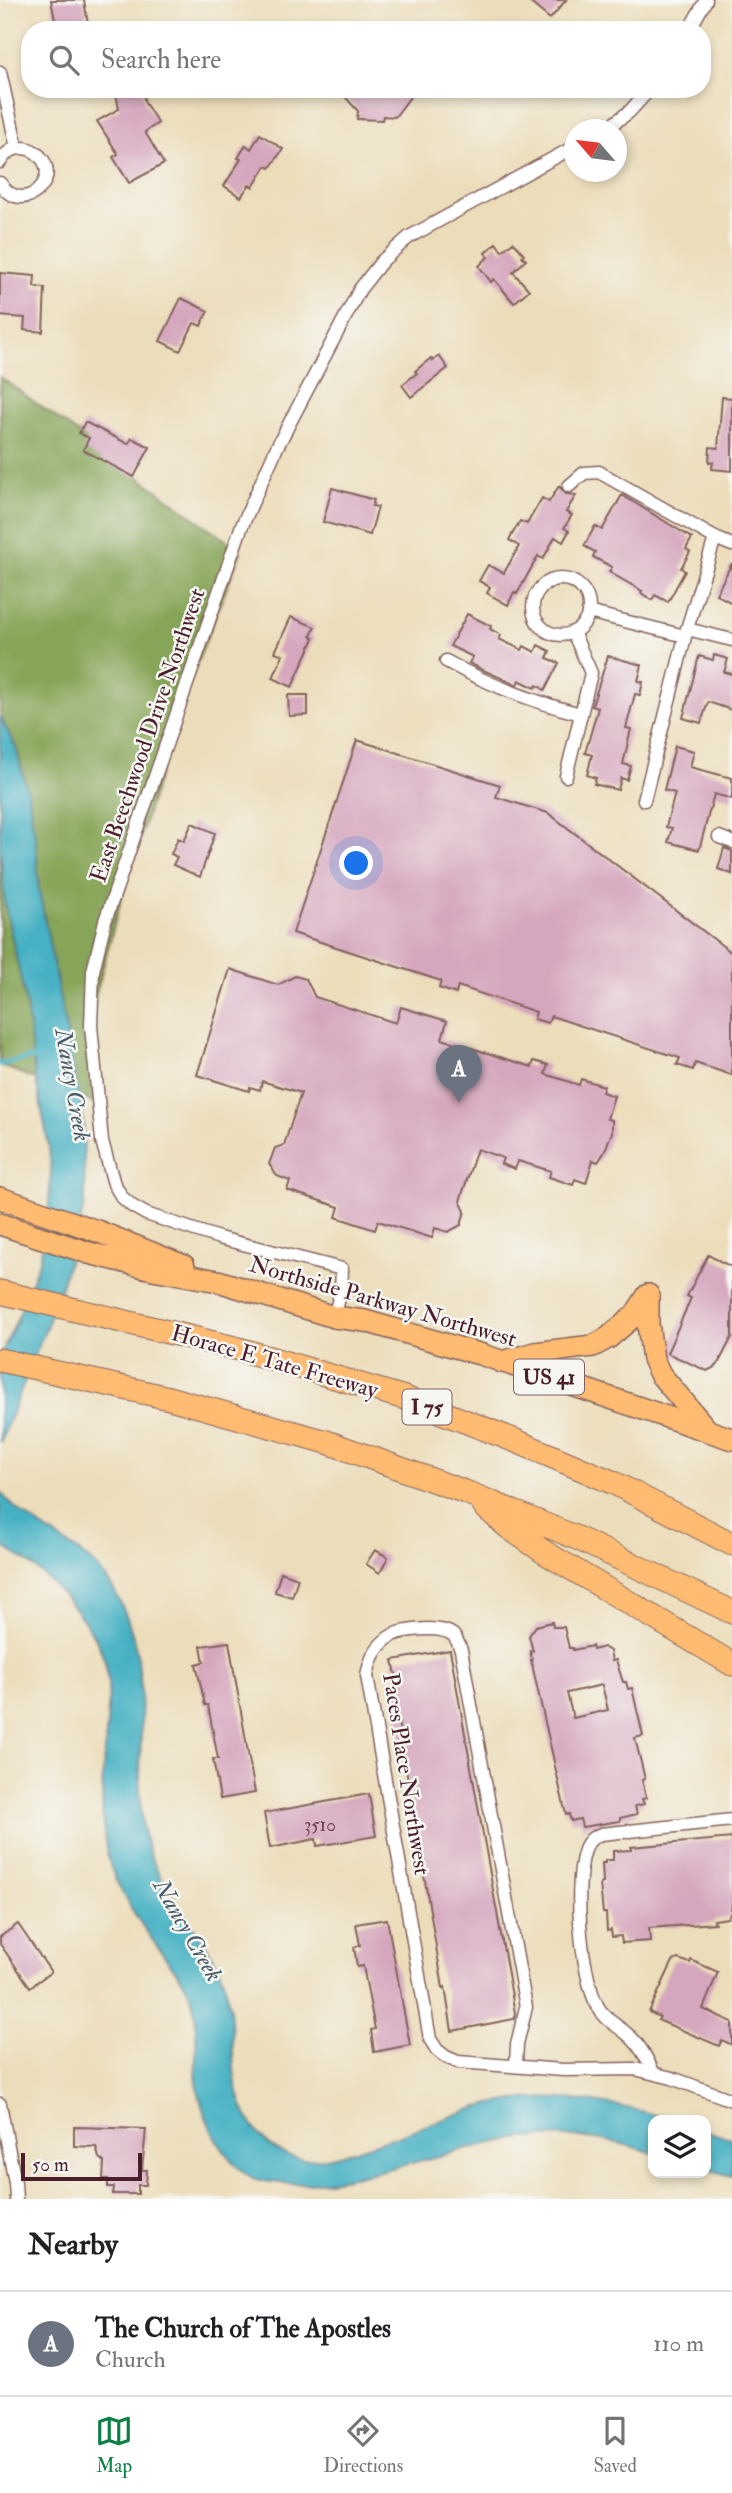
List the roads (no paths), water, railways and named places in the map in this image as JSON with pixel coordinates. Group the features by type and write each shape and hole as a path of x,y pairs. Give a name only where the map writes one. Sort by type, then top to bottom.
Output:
{"highway":[{"name":"Horace E Tate Freeway","path":"0,1292 265,1356 405,1398 614,1483 732,1544"},
{"path":"0,1360 169,1398 327,1442 468,1493 577,1538 732,1612"},
{"path":"468,1493 508,1527 544,1552 732,1664"}],"main road":[{"name":"Northside Parkway Northwest","path":"0,1198 158,1254 218,1281"},
{"name":"Northside Parkway Northwest","path":"0,1224 89,1253 218,1281 334,1317 365,1321 502,1362 732,1439"},
{"path":"502,1362 535,1353 593,1346 620,1329 635,1315 648,1295 648,1324 653,1359 660,1374 708,1430"}],"street":[{"path":"694,21 706,0"},
{"path":"0,72 17,148"},
{"path":"619,119 641,98"},
{"path":"0,162 8,152 26,148 42,158 46,167 43,186 27,197 8,193 0,183"},
{"name":"East Beechwood Drive Northwest","path":"334,1317 341,1291 342,1269 158,1218 131,1206 122,1197 114,1184 102,1141 91,1026 93,971 105,921 240,528 276,447 360,289 382,261 409,237 564,153"},
{"path":"569,486 584,473 599,472 732,545"},
{"path":"644,800 686,632 715,538"},
{"path":"558,578 573,581 588,597 588,612 582,625 573,632 555,635 537,623 533,609 535,594 545,583 558,578"},
{"path":"588,612 732,640"},
{"path":"566,776 591,673 573,632"},
{"path":"446,661 478,679 535,702 581,714"},
{"name":"Paces Place Northwest","path":"516,2066 517,2044 526,2007 461,1650 453,1635 437,1629 391,1635 370,1660 367,1676 430,2039 437,2050 458,2062 564,2070 635,2069 653,2072 732,2100"},
{"path":"653,2072 636,2043 604,2016 589,1988 578,1881 581,1864 589,1840 601,1834 732,1820"},
{"path":"0,2104 16,2199"}],"water":[{"name":"Nancy Creek","path":"0,717 16,747 28,794 36,842 39,890 83,1117 85,1203 58,1297 0,1443 0,1356 40,1259 48,1219 51,1171 26,1003 5,905 0,848"},
{"name":"Nancy Creek","path":"0,1489 27,1517 91,1561 108,1581 121,1604 132,1632 138,1660 141,1688 140,1800 148,1849 166,1886 200,1936 220,1972 230,2008 236,2085 246,2115 264,2140 289,2156 319,2159 340,2155 491,2104 543,2098 597,2102 656,2115 648,2115 648,2152 590,2139 524,2138 492,2143 353,2177 286,2183 255,2179 231,2160 207,2119 198,2088 195,2019 190,1994 134,1913 110,1865 103,1817 108,1691 102,1652 86,1624 52,1583 29,1563 0,1545"},
{"path":"711,2133 732,2139 732,2176 711,2170"}],"waterway":[{"path":"0,1064 38,1057"}],"place":[{"name":"The Church of The Apostles","path":"459,1103"}]}
